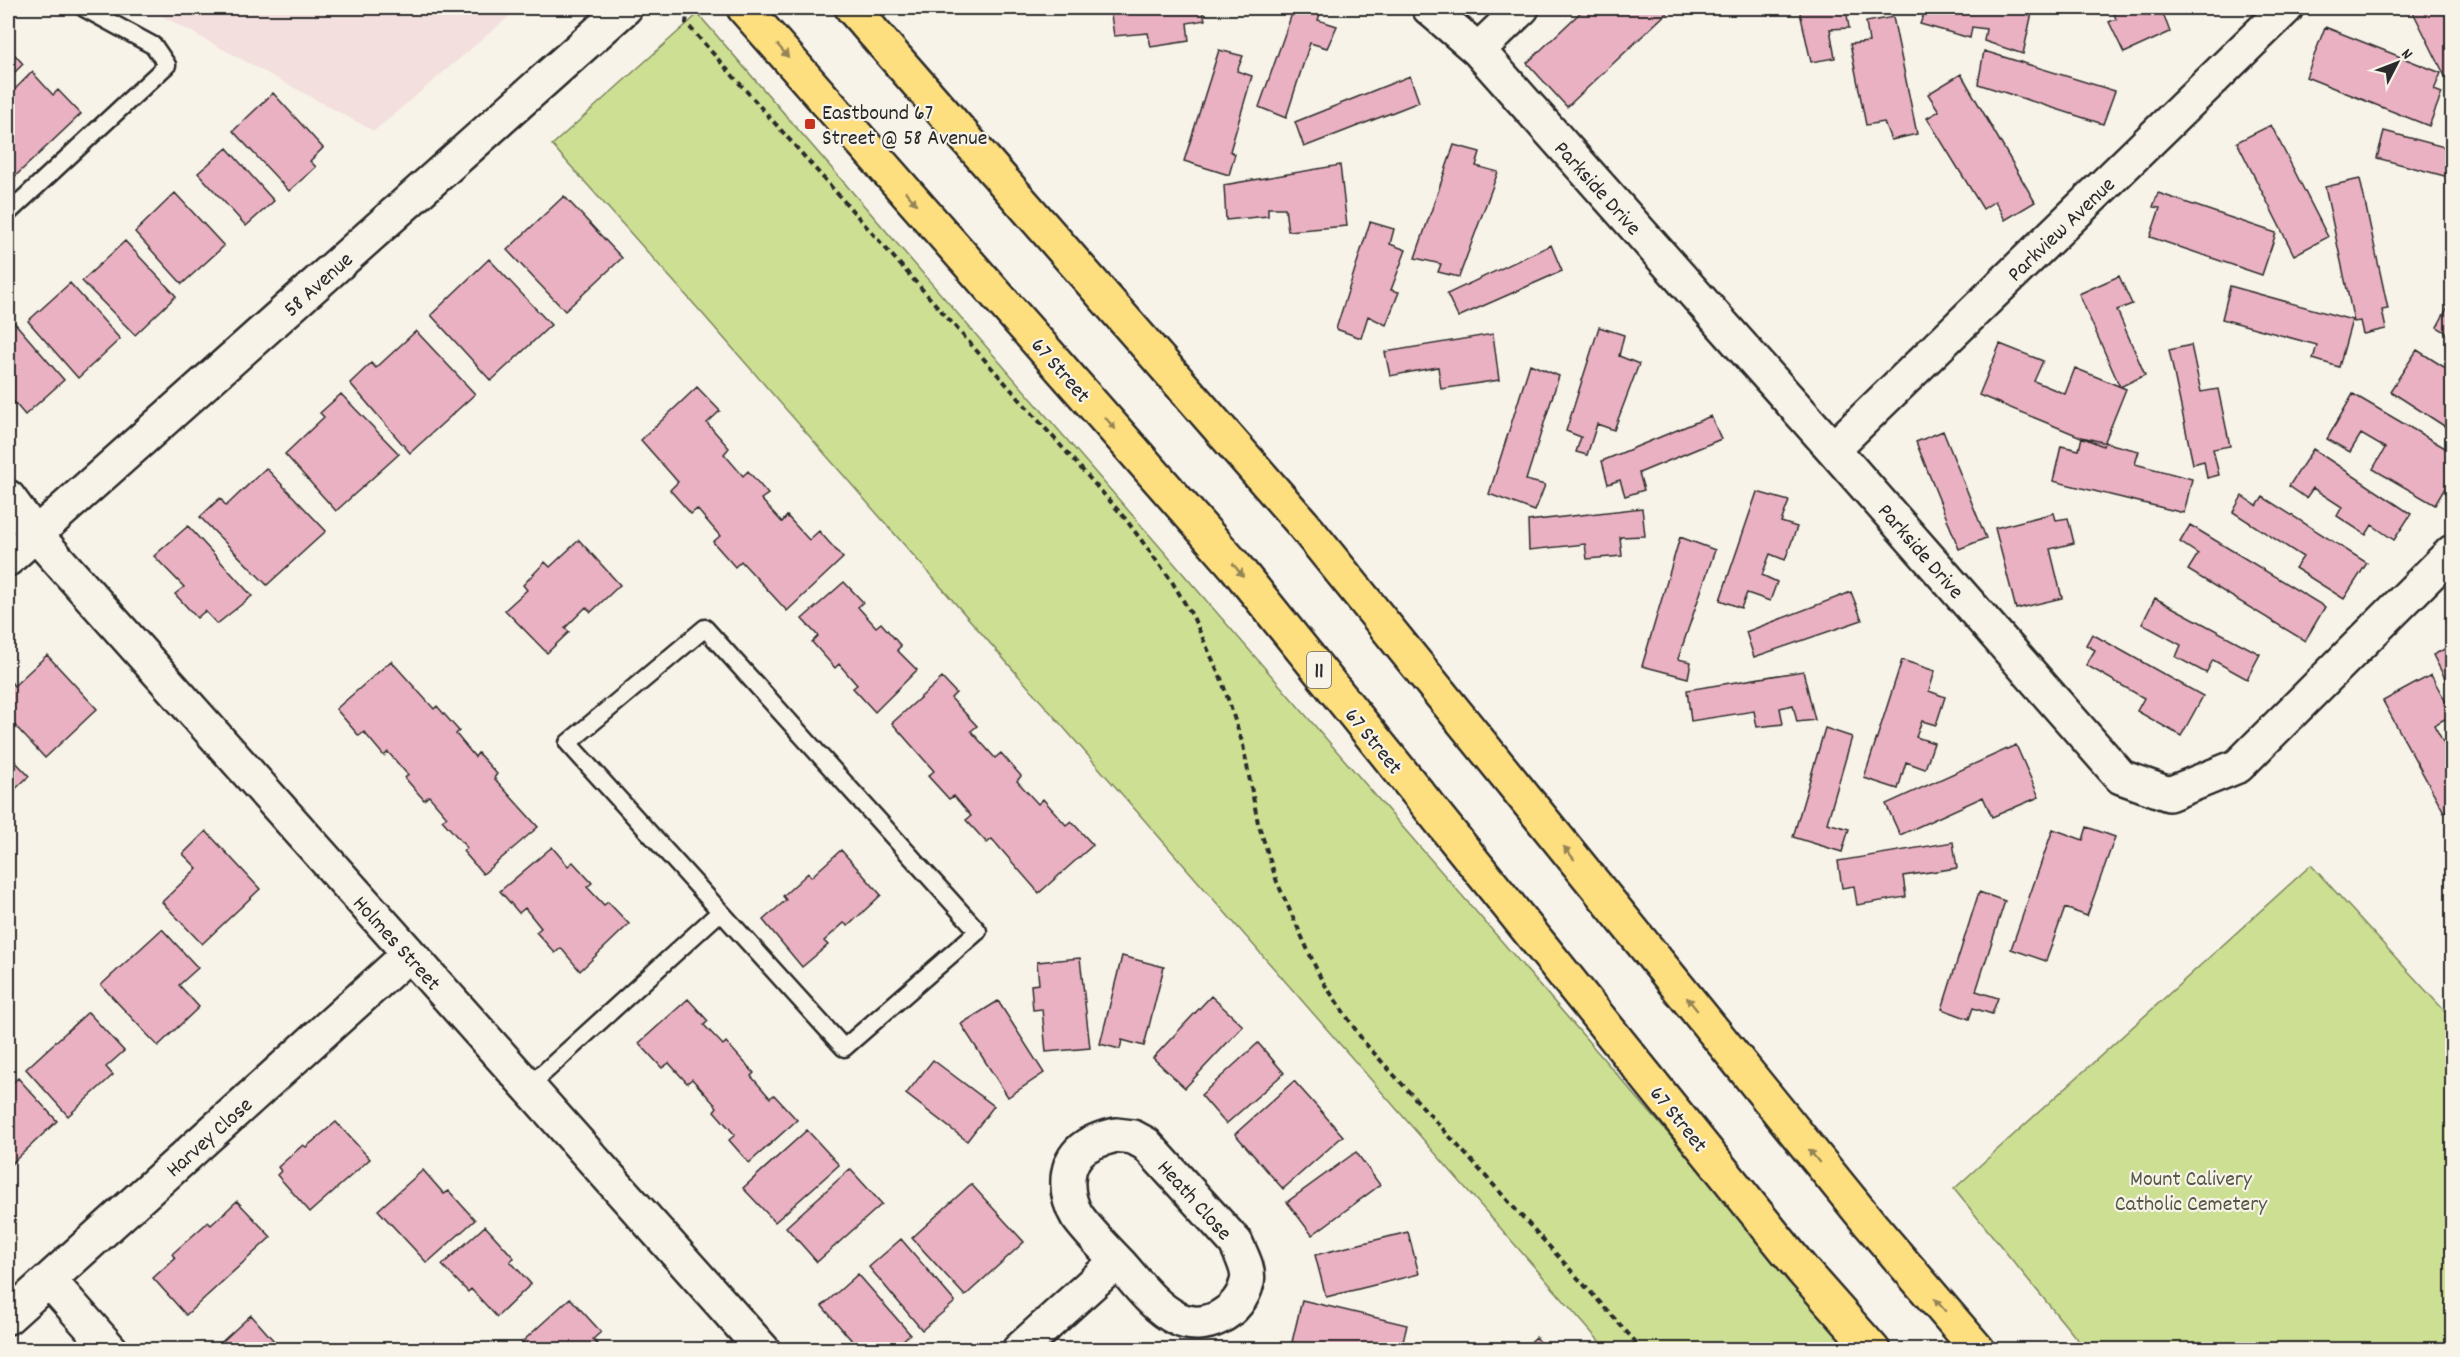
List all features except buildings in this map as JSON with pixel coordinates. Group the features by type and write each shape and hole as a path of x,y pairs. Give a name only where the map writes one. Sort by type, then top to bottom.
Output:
{"main road":[{"name":"67 Street","path":"744,8 1236,566 1803,1271 1873,1350"},
{"path":"852,8 1302,523 1869,1224 1978,1350"}],"street":[{"name":"58 Avenue","path":"8,559 625,8"},
{"name":"Parkside Drive","path":"1429,8 1478,51 1833,449 2121,777 2169,794 2238,766 2452,552"},
{"path":"1478,51 1522,8"},
{"name":"Parkview Avenue","path":"1833,449 2286,8"},
{"name":"Holmes Street","path":"8,497 35,534 763,1350"},
{"name":"Harvey Close","path":"8,1317 409,954"},
{"name":"Heath Close","path":"1116,1135 1133,1137 1146,1144 1236,1243 1245,1263 1247,1281 1240,1298 1228,1313 1209,1321 1192,1323 1176,1318 1157,1306 1117,1261 1077,1216 1067,1194 1070,1171 1079,1152 1098,1140 1116,1135"},
{"path":"1019,1350 1117,1261"},
{"path":"49,1280 111,1350"}],"lane":[{"path":"8,213 167,65 154,46 84,8"},
{"path":"705,628 978,930 844,1048 720,912 568,743 705,628"},
{"path":"528,1087 720,912"}],"path":[{"path":"688,8 686,23 1124,517 1151,552 1193,617 1221,678 1243,745 1258,823 1277,882 1321,979 1364,1042 1643,1350"}],"shaded area":[{"path":"147,8 519,8 374,131"}],"green space":[{"path":"698,14 1855,1349 1606,1349 701,312 552,145"},
{"name":"Mount Calivery Catholic Cemetery","path":"2311,865 2452,1019 2452,1349 2085,1349 1954,1189"}],"place":[{"name":"Eastbound 67 Street @ 58 Avenue","path":"810,124"}]}
